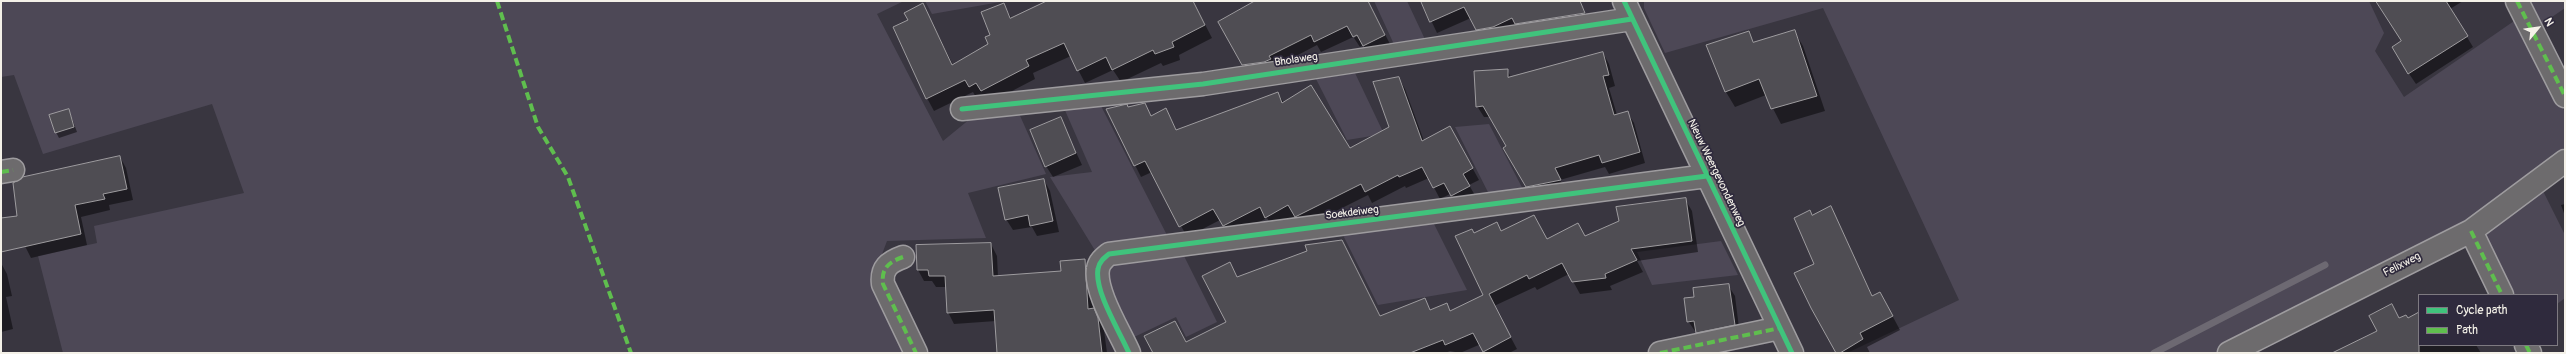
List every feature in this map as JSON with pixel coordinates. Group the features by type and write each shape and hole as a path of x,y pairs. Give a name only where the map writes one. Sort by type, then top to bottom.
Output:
{"street":[{"path":"2517,1 2565,96"},
{"name":"Bholaweg","path":"962,109 1203,84 1628,10"},
{"name":"Nieuw Weergevondenweg","path":"1628,10 1792,353"},
{"name":"Felixweg","path":"2229,353 2471,231 2565,161"},
{"name":"Soekdeiweg","path":"1129,353 1103,297 1098,276 1098,268 1109,254 1707,176"},
{"path":"2471,231 2502,294"},
{"path":"903,257 885,267 882,274 883,284 916,353"},
{"path":"1660,353 1780,328"}],"shaded area":[{"path":"1,1 904,1 877,14 943,141 976,114 1017,109 1046,174 968,193 986,238 887,241 873,278 906,353 63,353 38,256 97,243 94,226 244,193 212,104 43,154 14,75 1,77"},
{"path":"925,1 1006,1 932,14"},
{"path":"1374,1 1407,1 1430,50 1398,53"},
{"path":"1644,1 2369,1 2384,33 2375,51 2404,97 2517,19 2565,112 2565,147 2476,217 2215,353 1847,353 1959,300 1823,8 1665,53 1644,8"},
{"path":"2525,1 2565,1 2565,8 2539,26"},
{"path":"1355,73 1384,134 1347,140 1316,79"},
{"path":"1100,104 1170,241 1096,252 1050,177 1092,172 1064,108"},
{"path":"1489,124 1528,199 1493,202 1455,127"},
{"path":"2543,191 2565,235 2565,298 2558,303 2558,294 2510,294 2485,237 2489,231"},
{"path":"1434,224 1467,290 1378,305 1343,235"},
{"path":"1721,241 1738,275 1652,285 1637,252"},
{"path":"1182,252 1217,322 1186,337 1176,317 1130,339 1113,303 1105,272 1116,261"}],"building":[{"path":"1047,1 1193,1 1205,25 1172,42 1174,47 1155,54 1153,50 1112,70 1106,57 1077,71 1064,43 1026,60 1029,66 981,91 976,83 969,87 965,80 926,99 893,27 908,20 904,13 923,3 952,65 988,44 985,37 990,35 981,12 1004,3 1010,18"},
{"path":"1255,1 1368,1 1385,35 1363,46 1357,35 1353,37 1347,26 1314,42 1311,35 1269,56 1271,59 1264,62 1242,65 1218,22"},
{"path":"1421,1 1580,1 1585,13 1515,24 1512,18 1493,27 1476,30 1464,7 1430,22"},
{"path":"2376,1 2446,1 2468,36 2408,74 2392,47 2401,41"},
{"path":"1795,30 1817,96 1771,109 1759,79 1725,92 1706,45 1749,31 1753,42"},
{"path":"1603,52 1609,75 1603,76 1614,115 1628,111 1640,152 1602,163 1599,155 1555,168 1561,180 1526,187 1503,148 1506,146 1483,106 1476,107 1474,71 1508,69 1508,77"},
{"path":"1399,77 1422,141 1450,126 1473,168 1463,174 1470,186 1451,196 1444,183 1433,188 1422,167 1399,177 1398,175 1365,192 1361,184 1295,217 1288,205 1265,218 1260,207 1223,226 1213,209 1179,227 1145,161 1134,166 1106,109 1127,104 1128,107 1145,103 1151,116 1166,108 1176,130 1278,92 1282,103 1311,85 1350,148 1389,127 1373,82"},
{"path":"69,109 74,127 55,133 49,115"},
{"path":"1061,117 1076,153 1045,167 1030,130"},
{"path":"120,156 127,189 103,194 105,199 75,205 81,234 1,252 1,218 17,216 13,183 23,177"},
{"path":"1044,179 1053,221 1030,226 1028,215 1005,220 998,188"},
{"path":"1686,198 1692,241 1631,249 1637,260 1605,274 1606,278 1572,282 1562,263 1529,279 1527,275 1489,294 1511,337 1483,352 1473,333 1445,345 1443,340 1410,353 1153,353 1144,336 1175,321 1186,342 1226,322 1202,276 1230,262 1237,277 1307,251 1305,245 1342,240 1380,316 1425,298 1430,310 1447,303 1450,311 1483,295 1455,236 1472,229 1474,233 1497,222 1501,231 1534,215 1547,239 1578,223 1585,236 1619,221 1616,207"},
{"path":"1831,206 1872,296 1880,292 1893,316 1860,333 1863,339 1840,353 1836,353 1811,308 1794,273 1814,264 1794,218 1810,210 1812,215"},
{"path":"991,243 993,276 1061,271 1060,261 1085,259 1088,309 1094,308 1098,318 1102,353 997,353 994,310 947,313 945,276 929,276 928,270 917,270 916,245"},
{"path":"1729,284 1735,325 1696,333 1694,321 1687,322 1684,298 1694,297 1693,288"},
{"path":"2392,304 2399,318 2406,315 2408,318 2418,313 2419,353 2332,353 2377,331 2369,316"}],"waterway":[{"path":"2154,353 2325,265"}],"marked path":[{"path":"497,1 538,127 568,177 631,353"},
{"path":"2517,1 2565,96"},
{"path":"1,172 13,170"},
{"path":"2471,231 2502,294"},
{"path":"903,257 887,266 883,274 883,284 916,353"},
{"path":"1660,353 1780,328"},
{"path":"2526,346 2530,353"}],"cycle path":[{"path":"1624,1 1792,353"},
{"path":"962,109 1203,84 1632,19"},
{"path":"1129,353 1104,300 1100,288 1098,278 1099,264 1109,254 1707,176"}]}
